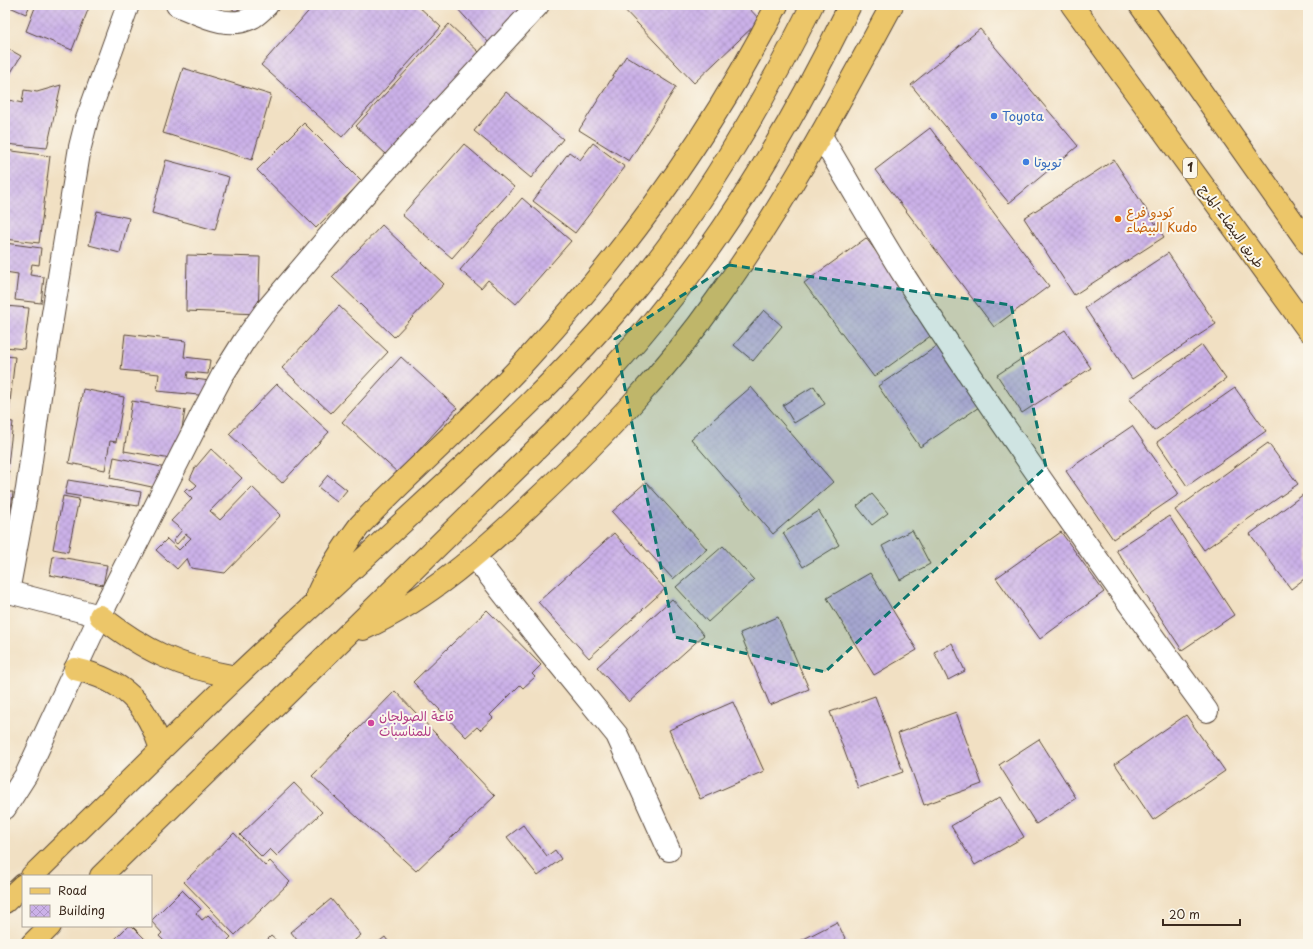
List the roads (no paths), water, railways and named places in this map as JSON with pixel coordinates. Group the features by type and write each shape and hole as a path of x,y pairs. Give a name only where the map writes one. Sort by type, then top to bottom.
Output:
{"main road":[{"path":"312,607 325,578 341,551 360,526 528,358 582,297 633,233 680,167 724,99 777,5"},
{"path":"33,875 236,678 532,401 588,343 630,294 675,237 716,178 753,115 812,5"},
{"path":"102,875 559,427 611,371 660,314 706,253 746,192 826,55 850,5"},
{"path":"347,636 401,610 451,576 576,463 630,406 675,354 717,300 795,182 892,5"},
{"name":"طريق البيضاء-المرج","path":"1072,5 1308,330"},
{"path":"1140,5 1308,243"},
{"path":"100,616 124,634 156,654 177,663 206,672 236,678"},
{"path":"75,669 96,674 114,683 131,695 145,711 155,730 161,750"},
{"path":"5,902 22,886"},
{"path":"32,944 49,927"}],"street":[{"path":"100,616 6,591 27,489 43,375 80,147 87,119 128,5"},
{"path":"177,5 210,18 233,23 253,17 268,5"},
{"path":"5,808 26,775 100,616 222,376 258,322 292,279 398,157 538,5"},
{"path":"821,136 905,276 1003,423 1103,569 1207,711"},
{"path":"474,556 617,735 668,850"}],"place":[{"name":"Toyota","path":"994,116"},
{"name":"تويوتا","path":"1026,162"},
{"name":"كودو فرع البيضاء Kudo","path":"1118,219"},
{"name":"قاعة الصولجان للمناسبات","path":"371,723"}]}
